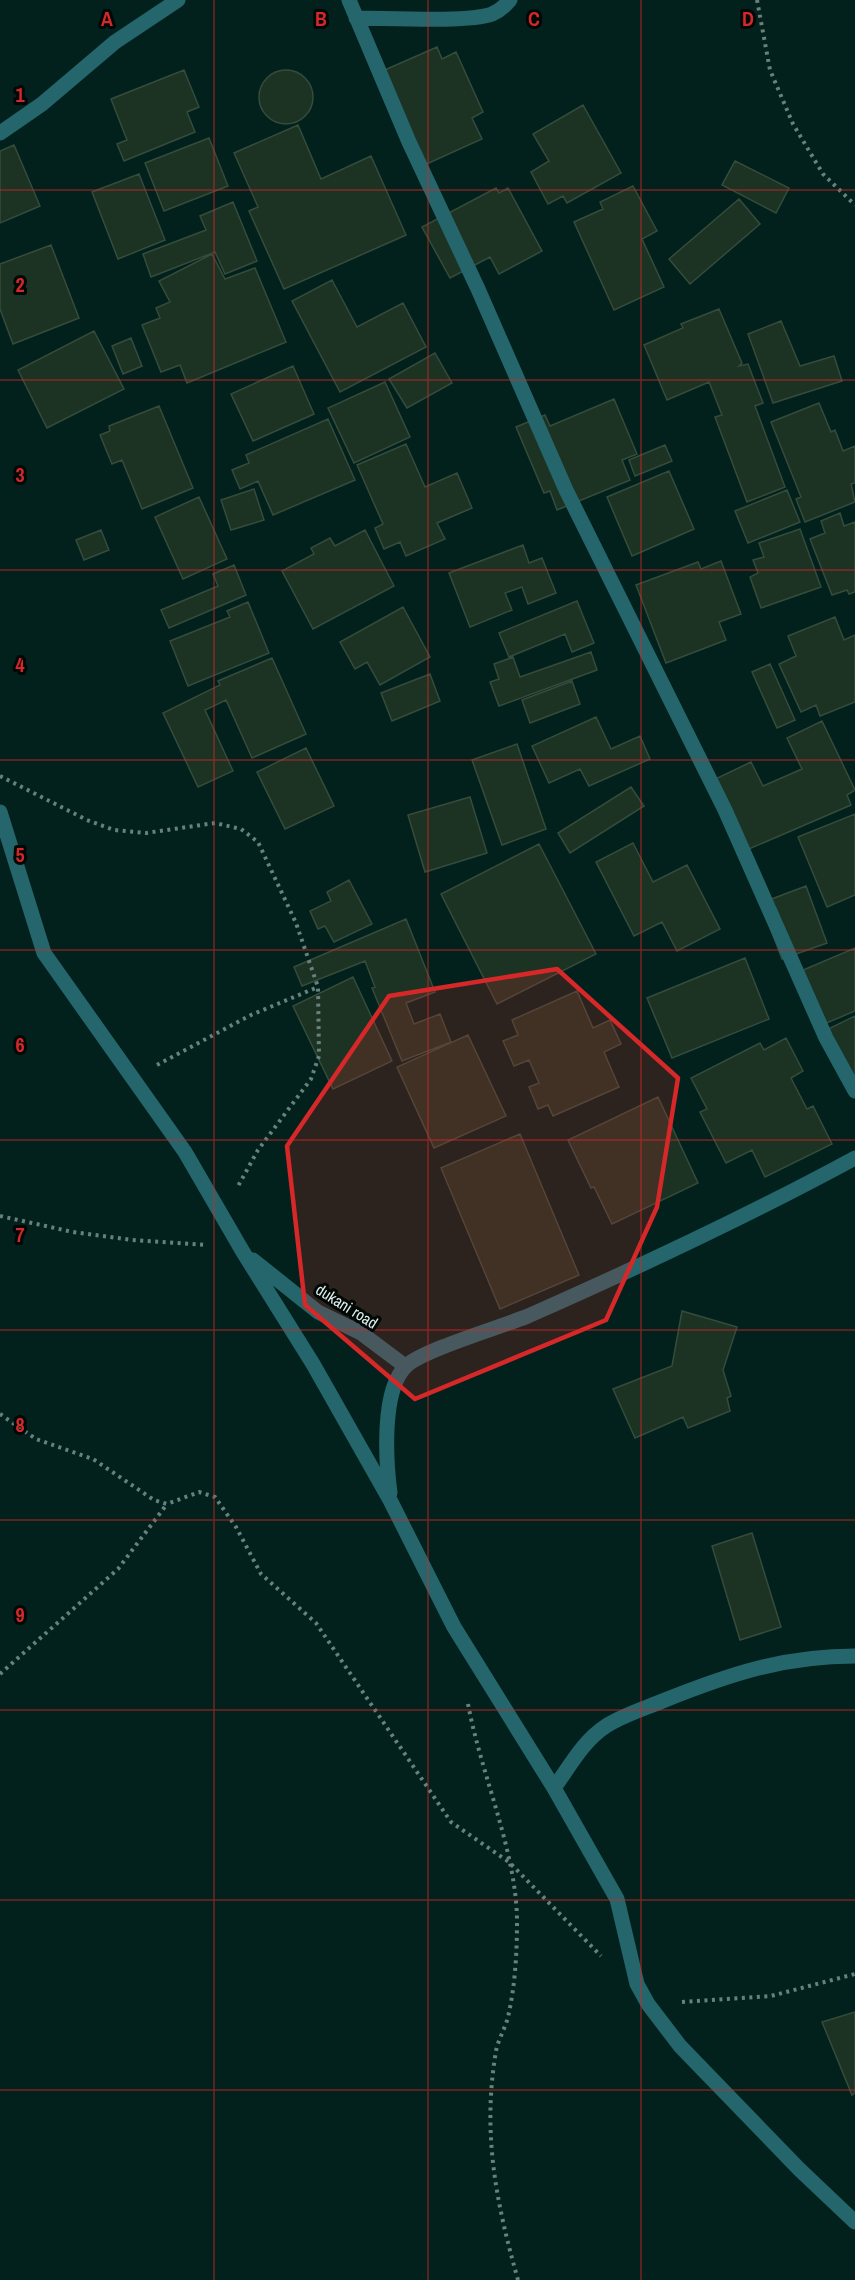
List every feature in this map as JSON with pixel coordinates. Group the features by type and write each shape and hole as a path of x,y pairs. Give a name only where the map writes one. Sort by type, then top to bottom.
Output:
{"street":[{"path":"0,133 20,122 115,42 178,0"},
{"path":"349,0 409,142 478,289 566,490 725,810 826,1038 855,1091"},
{"path":"356,18 468,17 490,14 505,6 510,0"},
{"path":"0,812 44,953 185,1152 243,1252 314,1364 390,1500 454,1627 554,1788 616,1899 637,1984 648,2004 680,2046 799,2169 855,2222"},
{"path":"390,1500 385,1444 396,1383 405,1366 422,1356 496,1330 630,1272 778,1200 855,1158"},
{"name":"dukani road","path":"243,1252 318,1312 361,1333 405,1366"},
{"path":"554,1788 582,1747 607,1725 646,1707 716,1680 775,1662 855,1656"}],"path":[{"path":"757,0 770,70 794,124 823,174 855,205"},
{"path":"0,776 87,820 114,830 146,833 215,823 241,829 258,842 296,923 318,987 319,1056 311,1079 258,1150 241,1178 234,1197"},
{"path":"134,1078 251,1015 318,987"},
{"path":"0,1216 73,1232 132,1240 182,1242 243,1252"},
{"path":"0,1414 36,1439 93,1459 139,1492 167,1504"},
{"path":"0,1674 117,1569 167,1504 199,1492 214,1497 236,1527 261,1574 316,1623 451,1822 509,1862 610,1965 637,1984"},
{"path":"466,1693 472,1726 509,1862 517,1919 515,1963 508,2017 496,2049 490,2128 492,2169 519,2280"},
{"path":"648,2004 771,1995 855,1974"}],"highlighted area":[{"path":"557,969 678,1078 657,1207 606,1320 415,1399 305,1305 287,1146 389,996"}],"building":[{"path":"437,47 442,59 456,52 483,112 472,118 482,139 420,167 378,73"},
{"path":"184,70 199,107 187,112 195,132 124,161 117,144 127,140 111,99"},
{"path":"286,70 296,72 305,78 311,87 313,97 311,107 305,116 296,122 286,124 276,122 267,116 261,107 259,97 261,87 267,78 276,72"},
{"path":"583,105 621,173 567,203 563,196 548,204 531,172 549,161 533,134"},
{"path":"298,125 321,179 371,156 406,235 284,289 249,211 258,207 234,153"},
{"path":"209,138 228,186 164,211 145,163"},
{"path":"14,145 40,206 0,223 0,151"},
{"path":"735,161 789,188 776,213 722,185"},
{"path":"139,174 165,240 118,259 92,192"},
{"path":"633,186 657,231 642,239 664,287 614,310 574,222 603,209 600,202"},
{"path":"496,188 499,193 508,188 542,251 499,274 490,257 450,278 422,227"},
{"path":"739,199 760,224 690,284 669,259"},
{"path":"233,202 257,261 225,274 215,252 151,277 143,254 206,230 200,216"},
{"path":"51,245 79,318 13,344 0,309 0,264"},
{"path":"212,254 225,279 255,268 286,342 187,383 180,365 161,372 142,325 160,318 156,308 170,302 159,281"},
{"path":"332,280 357,327 403,303 426,347 340,392 292,301"},
{"path":"719,309 742,363 739,366 748,364 763,403 755,406 785,487 747,502 715,417 722,415 709,382 667,400 644,345 683,328 681,324"},
{"path":"781,321 800,366 834,356 842,381 773,403 748,334"},
{"path":"94,331 124,389 47,428 18,370"},
{"path":"131,338 142,366 123,374 112,346"},
{"path":"435,353 452,383 407,408 389,379"},
{"path":"293,366 314,414 253,441 231,394"},
{"path":"385,382 410,437 354,463 328,408"},
{"path":"614,399 637,454 622,460 630,480 557,510 550,491 544,493 516,427 545,415 550,426"},
{"path":"819,403 831,432 835,430 843,451 855,446 855,483 851,484 855,502 805,522 796,499 801,497 771,422"},
{"path":"159,406 193,488 142,509 122,460 112,464 100,435 110,431 109,426"},
{"path":"328,419 355,480 273,515 258,481 240,489 232,470 249,463 246,455"},
{"path":"406,444 425,487 457,473 472,508 437,523 445,539 406,556 400,542 384,549 375,528 383,524 357,465"},
{"path":"665,445 672,461 635,476 629,460"},
{"path":"669,471 694,529 632,556 607,497"},
{"path":"254,489 264,520 231,530 221,500"},
{"path":"787,490 800,522 748,543 735,511"},
{"path":"199,497 227,559 183,579 155,517"},
{"path":"840,513 844,526 855,522 855,592 849,594 847,590 832,595 810,539 825,533 821,521"},
{"path":"800,529 821,587 761,608 750,577 758,573 753,560 764,557 759,543"},
{"path":"101,530 109,550 84,560 76,540"},
{"path":"365,530 394,586 313,629 282,571 314,554 311,548 330,538 335,546"},
{"path":"523,545 529,563 542,558 556,593 528,604 522,587 505,593 512,610 470,627 449,573"},
{"path":"721,561 741,614 719,622 726,640 666,663 636,585 698,562 701,569"},
{"path":"234,565 246,595 169,628 161,610 218,586 213,574"},
{"path":"577,601 594,643 572,652 565,634 509,657 499,633"},
{"path":"248,602 269,653 188,686 170,641 230,617 227,611"},
{"path":"403,607 430,657 380,685 367,662 355,669 340,642"},
{"path":"835,617 844,640 855,635 855,702 820,716 816,705 801,712 779,664 796,656 788,636"},
{"path":"591,652 597,670 499,706 490,682 499,679 494,664 513,657 520,677"},
{"path":"272,658 306,734 252,758 226,700 205,710 233,771 198,787 163,713 220,685 218,681"},
{"path":"770,664 795,720 777,728 752,672"},
{"path":"430,674 440,701 392,721 381,693"},
{"path":"572,681 580,704 530,723 522,700"},
{"path":"596,717 611,749 640,736 650,759 589,786 580,769 549,783 532,746"},
{"path":"822,721 855,790 847,795 851,805 742,852 709,782 751,762 763,786 802,769 787,738"},
{"path":"517,744 546,829 502,845 472,760"},
{"path":"306,748 334,806 285,829 257,772"},
{"path":"631,787 644,806 570,853 558,833"},
{"path":"470,797 487,853 425,872 408,815"},
{"path":"855,814 855,895 827,907 798,837"},
{"path":"633,843 653,882 687,865 720,929 677,951 662,922 634,936 596,862"},
{"path":"539,844 596,954 497,1004 441,894"},
{"path":"349,880 372,924 334,942 325,926 318,929 310,911 331,901 327,892"},
{"path":"806,886 827,943 782,959 761,903"},
{"path":"406,919 435,992 406,1003 414,1024 440,1014 451,1042 402,1061 372,988 375,987 365,961 302,986 294,967"},
{"path":"855,948 855,1011 824,1024 801,971"},
{"path":"745,958 769,1019 672,1058 647,998"},
{"path":"353,977 392,1061 333,1089 293,1006"},
{"path":"577,991 593,1028 610,1020 621,1044 604,1052 619,1087 553,1116 548,1105 538,1109 529,1087 539,1083 529,1060 514,1066 503,1041 518,1035 512,1020"},
{"path":"855,1016 855,1094 822,1032"},
{"path":"468,1035 506,1116 434,1148 397,1067"},
{"path":"786,1038 803,1071 791,1078 807,1109 813,1106 832,1144 765,1177 752,1150 726,1163 700,1112 707,1109 691,1078 760,1043 764,1050"},
{"path":"658,1097 698,1183 612,1224 594,1187 591,1188 568,1140"},
{"path":"520,1134 579,1275 500,1309 441,1168"},
{"path":"682,1311 737,1327 723,1370 731,1396 727,1398 730,1411 688,1428 683,1417 635,1438 613,1389 672,1366"},
{"path":"752,1533 781,1627 740,1640 712,1546"},
{"path":"855,2012 855,2093 852,2095 822,2022"}]}
